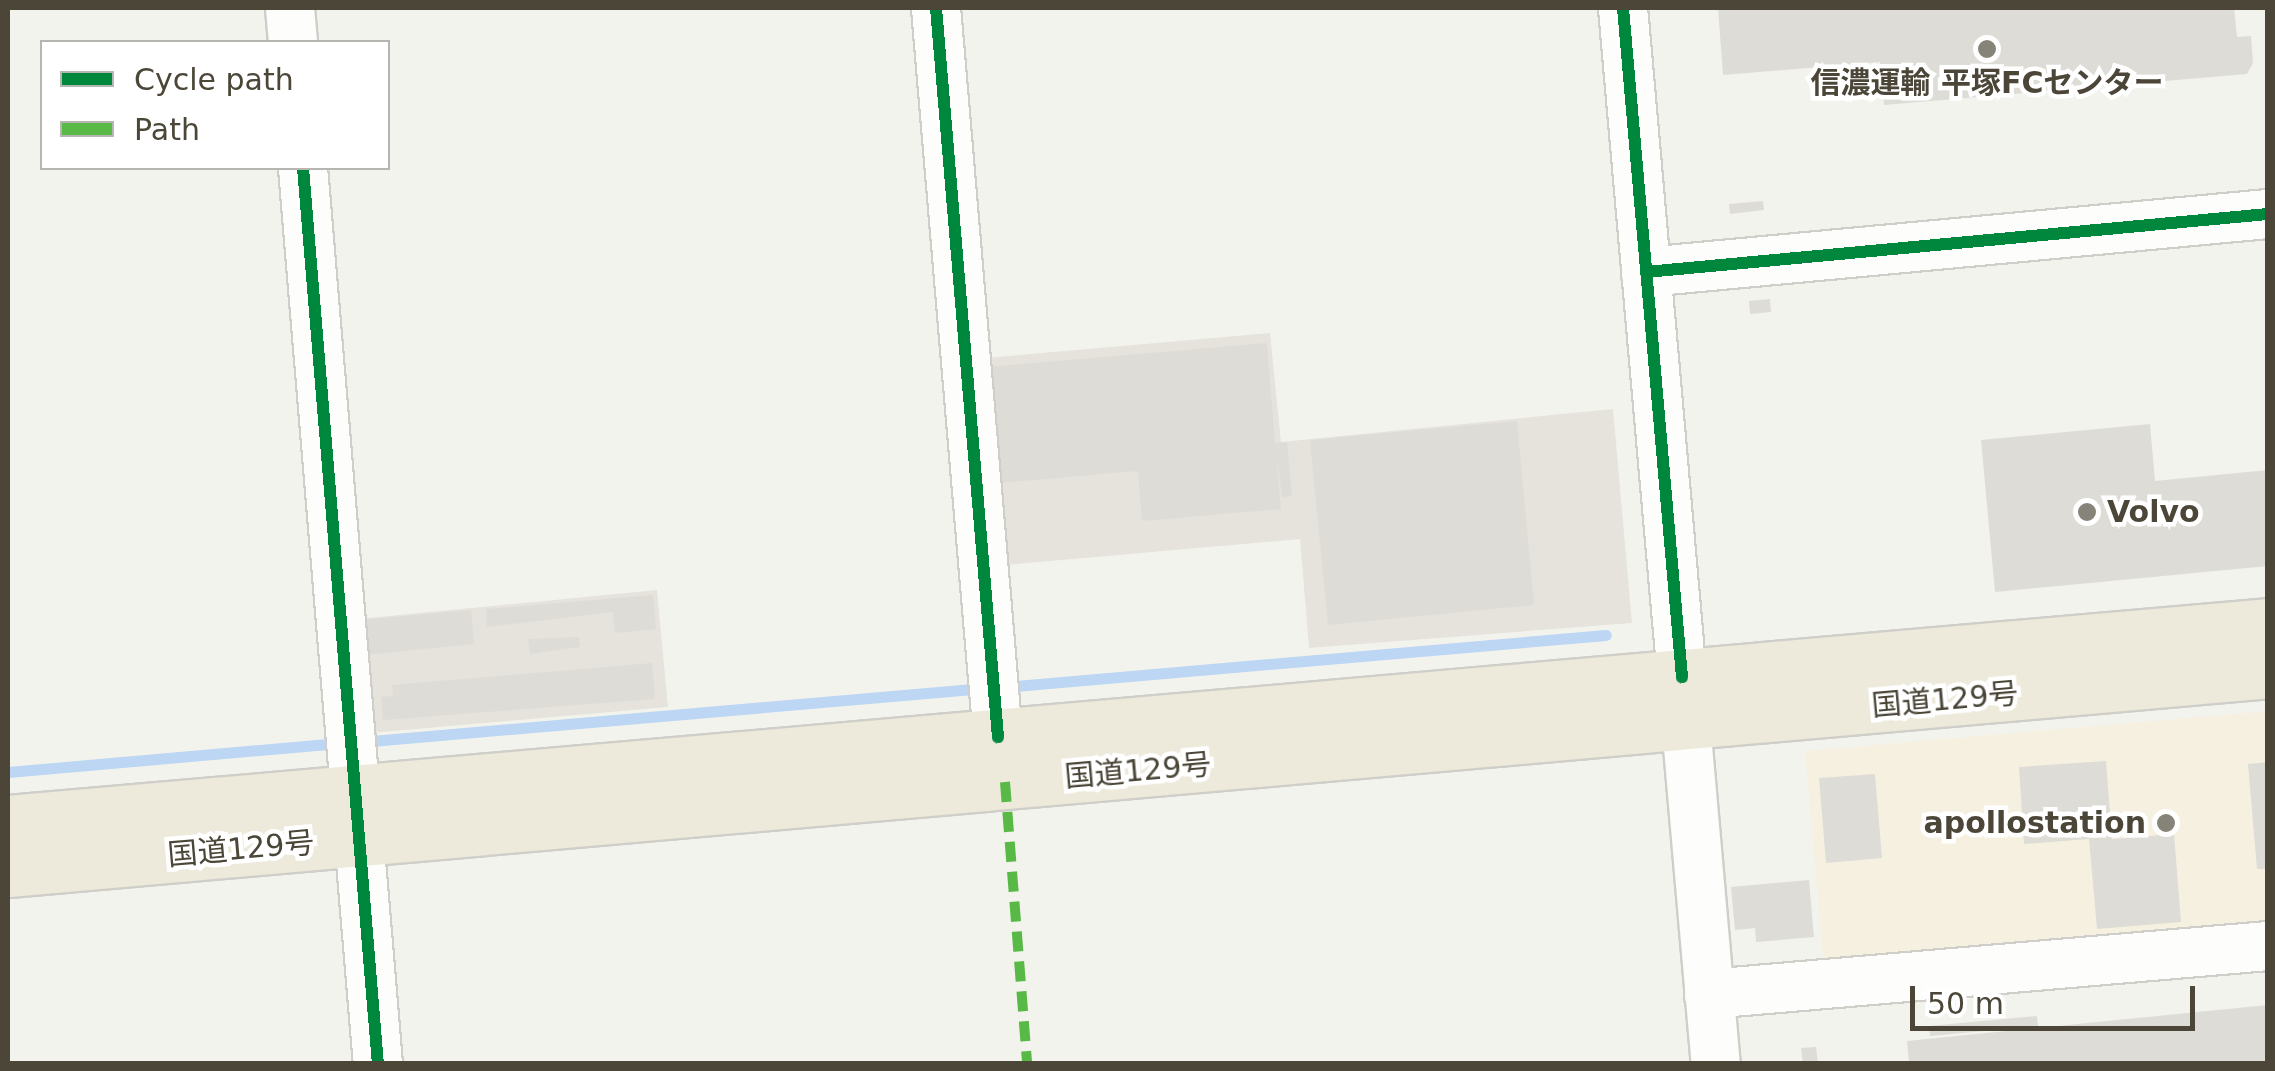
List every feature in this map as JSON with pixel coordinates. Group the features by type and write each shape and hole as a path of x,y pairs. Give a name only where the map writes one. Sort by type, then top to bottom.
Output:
{"highway":[{"name":"国道129号","path":"8,823 995,702 1684,700 2268,626"},
{"name":"国道129号","path":"8,868 354,778 2268,670"}],"street":[{"path":"290,8 293,40"},
{"path":"936,8 995,702"},
{"path":"1623,8 1716,1064"},
{"path":"303,170 378,1064"},
{"path":"1646,272 2268,214"},
{"path":"1710,994 2268,946"}],"shaded area":[{"path":"1270,333 1281,442 1613,409 1632,623 1309,648 1300,539 992,566 974,359"},
{"path":"657,590 668,707 359,734 348,620"},
{"path":"2267,711 2267,920 1823,958 1805,751"}],"building":[{"name":"信濃運輸 平塚FCセンター","path":"1718,8 2234,8 2237,37 2251,36 2253,63 2247,74 1884,105 1880,62 1723,75"},
{"path":"1763,201 1764,210 1730,214 1729,204"},
{"path":"1770,299 1771,312 1750,314 1749,301"},
{"path":"1267,343 1275,443 1287,442 1292,496 1282,497 1276,452 1281,509 1142,521 1138,471 997,483 987,367"},
{"path":"1517,421 1534,605 1328,625 1310,440"},
{"path":"2150,424 2155,481 2268,470 2268,566 1995,592 1981,440"},
{"path":"653,595 656,629 615,633 613,612 487,627 486,609"},
{"path":"471,610 474,644 364,655 361,620"},
{"path":"579,637 580,647 530,654 528,639"},
{"path":"652,663 655,699 383,720 381,697 393,696 392,685"},
{"path":"2106,761 2112,839 2174,834 2181,922 2097,929 2089,839 2024,844 2019,767"},
{"path":"2268,762 2268,869 2257,869 2248,764"},
{"path":"1875,774 1882,858 1826,863 1819,778"},
{"path":"1809,880 1814,937 1756,942 1755,928 1735,930 1731,887"},
{"path":"2268,1005 2268,1064 1909,1064 1907,1041"},
{"path":"2037,1016 2038,1026 1930,1036 1929,1026"},
{"path":"1816,1047 1818,1064 1803,1064 1801,1048"}],"waterway":[{"path":"1003,687 1606,635"},
{"path":"360,742 985,688"},
{"path":"8,772 342,743"}],"marked path":[{"path":"1005,782 1027,1064"}],"cycle path":[{"path":"936,8 998,737"},
{"path":"1623,8 1682,677"},
{"path":"303,170 378,1064"},
{"path":"1646,272 2268,214"}],"place":[{"name":"信濃運輸 平塚FCセンター","path":"1987,49"},
{"name":"Volvo","path":"2087,512"},
{"name":"apollostation","path":"2166,823"}]}
